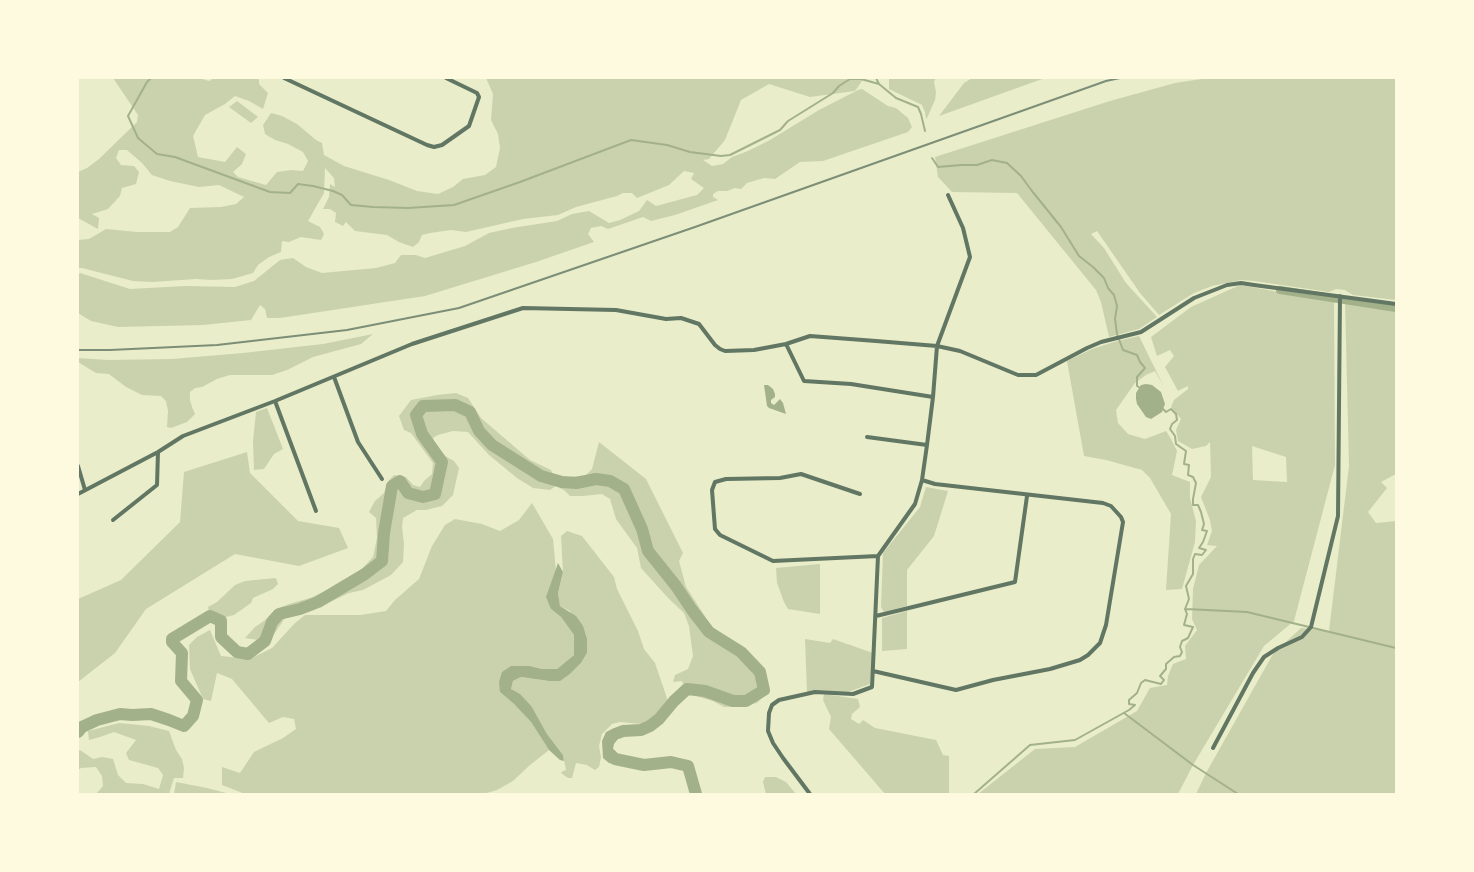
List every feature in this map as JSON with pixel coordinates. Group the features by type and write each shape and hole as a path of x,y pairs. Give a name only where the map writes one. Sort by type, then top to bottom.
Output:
{"street":[{"path":"284,78 434,148 442,145 469,126 479,96 477,93 446,78"},
{"path":"810,794 782,758 774,743 768,731 769,713 772,705 779,700 815,692 853,694 872,687 878,556 915,504 922,480 928,445 937,346 970,257 963,228 948,195"},
{"path":"78,494 158,452 183,436 275,401 412,344 523,308 616,310 666,319 681,318 699,324 715,345 725,351 754,350 786,344 810,336 937,346 960,351 1018,375 1036,375 1087,348 1109,340 1142,332 1194,298 1241,283 1396,304"},
{"path":"1212,748 1253,673 1264,657 1302,637 1312,627 1338,516 1340,296"},
{"path":"786,344 804,381 851,384 933,397"},
{"path":"334,377 358,442 382,479"},
{"path":"275,401 316,511"},
{"path":"867,437 928,445"},
{"path":"113,520 157,485 158,452"},
{"path":"78,466 85,490"},
{"path":"860,494 801,474 780,478 726,479 715,482 712,490 715,529 720,535 773,561 878,556"},
{"path":"873,671 956,690 993,680 1050,670 1080,660 1100,643 1106,626 1123,522 1111,506 935,484 922,480"},
{"path":"876,616 1015,582 1027,496"}],"shaded area":[{"path":"113,78 199,78 209,81 214,78 259,78 259,84 268,93 263,109 235,96 205,115 193,136 198,157 225,162 237,147 246,154 242,164 233,172 238,177 266,185 277,172 303,171 308,161 303,152 265,134 263,125 271,113 282,116 297,124 322,143 324,155 344,166 417,191 438,194 453,187 463,179 485,175 496,167 500,148 498,134 491,120 493,94 486,78 864,78 855,91 810,97 769,84 741,100 725,140 709,159 703,160 712,166 723,164 732,157 770,140 819,110 862,89 888,106 896,108 908,118 912,127 908,132 823,161 800,162 775,179 764,178 747,183 741,189 735,188 727,191 718,191 713,194 713,197 718,200 675,215 651,221 643,217 608,229 601,226 591,228 588,234 594,242 425,296 280,318 267,318 265,309 260,305 251,320 203,325 118,327 91,321 78,313 78,275 80,273 130,289 185,286 235,287 254,281 280,260 293,258 306,267 322,273 376,268 395,263 401,255 416,255 425,258 465,246 489,233 557,221 572,214 589,211 609,223 639,211 647,200 656,206 697,195 704,188 691,179 694,173 684,171 669,185 637,198 632,193 623,193 576,207 558,215 523,219 466,232 451,230 430,233 422,235 419,242 413,247 387,235 355,231 346,222 343,226 335,222 336,213 330,209 323,209 329,197 330,184 335,187 334,178 325,168 324,193 308,221 320,227 324,234 321,240 301,237 289,242 282,241 281,252 269,257 258,265 253,273 232,279 133,281 78,268 78,240 89,239 106,229 137,232 170,232 178,227 190,208 221,207 236,204 244,197 219,185 199,187 152,175 127,150 119,150 116,158 121,165 134,166 139,172 136,184 122,188 120,196 108,209 92,214 99,218 98,229 78,218 78,172 99,159 137,122 138,115"},
{"path":"889,78 936,78 934,82 935,100 926,119 922,105 889,89"},
{"path":"972,78 1045,78 939,116 964,83"},
{"path":"1208,78 1396,78 1396,300 1353,295 1345,290 1336,289 1329,292 1241,280 1212,286 1194,293 1159,315 1140,293 1097,231 1091,234 1104,248 1126,283 1157,317 1139,329 1109,337 1101,302 1096,290 1017,193 952,192 938,177 935,157 1110,101 1175,83"},
{"path":"237,101 258,117 251,123 229,107"},
{"path":"1240,285 1334,302 1335,465 1294,621 1264,646 1193,765 1178,794 978,794 1035,749 1075,747 1137,711 1150,688 1167,685 1168,676 1173,664 1186,659 1185,646 1197,630 1192,619 1193,589 1199,565 1217,546 1207,545 1212,531 1201,497 1211,477 1210,442 1206,446 1192,449 1178,441 1176,430 1181,419 1171,407 1174,400 1188,389 1188,386 1178,391 1165,367 1174,356 1170,350 1157,356 1151,337 1191,307","holes":["1252,446 1286,457 1287,482 1253,480"]},
{"path":"1345,300 1396,309 1396,474 1381,482 1387,488 1368,512 1376,523 1396,521 1396,794 1196,794 1273,654 1301,628 1329,631 1349,466"},
{"path":"373,334 361,344 313,357 272,375 230,375 195,388 190,392 190,400 195,414 187,422 171,428 167,427 168,411 166,401 161,396 142,395 126,387 109,374 96,373 78,362 78,358 108,360 172,359 243,353 323,344"},
{"path":"1139,336 1164,387 1155,371 1135,383 1116,410 1118,423 1128,434 1145,439 1166,431 1177,451 1172,475 1190,482 1190,498 1196,521 1195,542 1182,589 1166,590 1171,514 1150,478 1142,470 1084,456 1067,361 1092,349"},
{"path":"764,385 768,385 773,389 775,394 771,403 774,405 780,399 786,414 767,406"},
{"path":"1141,385 1152,385 1161,392 1165,404 1162,412 1151,419 1146,417 1137,404 1136,399 1136,393"},
{"path":"456,393 468,398 481,418 530,460 551,470 555,480 561,477 585,476 592,469 599,442 646,479 683,553 679,561 686,587 712,627 744,649 765,669 768,683 765,695 757,703 739,707 724,707 699,697 684,687 682,681 673,682 675,675 688,669 693,656 689,626 684,613 641,568 637,548 616,519 610,499 602,494 570,496 556,486 550,490 533,488 517,478 489,455 468,432 453,431 433,438 437,449 454,461 459,468 453,495 442,506 417,510 403,518 403,562 391,575 363,590 349,593 311,611 285,618 270,640 245,638 276,609 328,590 359,572 373,557 377,538 376,518 369,512 375,501 384,493 389,480 394,475 406,477 413,485 420,487 432,474 433,463 411,433 404,430 399,416 411,400"},
{"path":"267,408 283,449 274,454 264,469 254,470 253,441 256,412"},
{"path":"247,452 250,473 298,521 339,528 348,548 299,566 235,554 146,609 115,653 78,682 78,599 121,580 180,522 184,472"},
{"path":"926,487 948,491 934,536 907,570 907,606 884,612 881,607 883,553 920,507"},
{"path":"532,503 553,539 556,571 550,586 551,609 561,617 574,635 574,655 557,669 542,669 530,666 500,692 531,722 549,750 513,781 497,790 483,794 245,794 222,785 222,767 240,773 254,752 283,738 296,729 294,719 283,717 269,723 232,679 217,673 211,701 203,699 190,669 189,645 197,637 210,630 221,656 250,659 272,648 305,615 360,615 386,611 395,600 419,579 432,546 445,525 455,519 482,524 500,531 519,520"},
{"path":"567,531 582,536 614,577 617,589 638,631 644,649 655,663 668,701 662,713 641,724 620,722 612,724 602,734 599,746 601,757 599,767 595,770 587,765 576,763 572,778 568,778 561,773 566,770 563,755 547,734 532,707 511,689 513,681 521,677 549,681 571,673 581,663 587,653 570,611 560,606 558,593 563,572 561,536"},
{"path":"558,563 563,572 558,593 560,606 576,616 583,626 587,639 587,653 581,663 560,681 521,677 513,681 511,689 520,694 532,707 547,734 563,755 564,761 560,760 549,750 531,722 500,692 499,682 502,672 511,666 557,669 574,655 574,635 561,617 551,609 546,597"},
{"path":"820,564 820,614 788,609 777,583 776,568"},
{"path":"276,578 278,584 273,589 253,598 251,603 234,615 222,618 209,613 208,607 217,602 235,585 245,581"},
{"path":"907,611 907,649 882,651 882,618"},
{"path":"805,639 830,643 833,639 873,653 870,684 845,693 807,692"},
{"path":"824,694 858,699 860,707 852,714 851,719 859,724 863,720 875,728 936,740 943,755 949,756 949,794 885,794 829,729 831,717 823,700"},
{"path":"119,723 149,726 169,731 176,750 182,759 184,768 183,778 174,778 169,794 96,794 103,786 102,776 96,767 78,770 78,751 80,750 93,759 102,757 113,759 118,775 126,783 143,784 159,789 163,775 158,768 129,760 126,753 136,740 114,732 89,740 88,731"},
{"path":"622,727 635,730 622,734 614,744 614,754 625,762 609,763 603,758 602,741 606,732"},
{"path":"765,777 776,777 786,782 796,794 766,794 763,782"},
{"path":"176,782 207,788 230,794 174,794"}],"waterway":[{"path":"151,78 128,116 138,138 157,154 175,157 270,192 290,193 298,184 333,191 342,195 351,205 408,208 454,205 631,140 667,145 690,152 721,156 730,155 780,130 788,121 833,93 839,86 850,79 861,79 879,84"},
{"path":"876,78 879,84 896,98 918,107 925,131"},
{"path":"932,158 938,167 977,165 992,160 1007,163 1021,176 1061,227 1079,256 1104,278 1108,288 1114,295 1117,306 1115,319 1117,334 1123,350 1137,355 1145,368 1137,377 1137,386 1142,389"},
{"path":"1280,290 1396,308"},
{"path":"78,732 82,727 97,720 120,714 151,714 184,726 193,716 197,700 181,681 182,653 172,642 172,639 210,616 221,621 221,637 237,652 248,654 265,641 272,622 279,614 318,602 365,574 382,561 384,533 392,486 400,481 408,493 423,497 435,494 442,462 422,434 416,415 423,406 455,405 470,412 479,431 492,445 541,476 562,482 576,483 596,479 610,481 624,489 642,529 648,551 709,632 741,652 760,672 764,690 746,701 733,701 705,691 687,689 650,726 641,730 618,733"},
{"path":"974,794 1030,745 1075,740 1129,710 1135,705 1129,704 1129,700 1137,693 1141,683 1145,680 1161,684 1164,680 1160,676 1166,669 1166,664 1174,657 1180,656 1182,652 1180,647 1182,641 1188,638 1193,627 1184,625 1187,614 1185,609 1189,599 1186,586 1193,574 1195,554 1202,555 1206,550 1199,548 1207,531 1202,530 1204,524 1198,505 1193,505 1196,483 1193,477 1188,475 1189,465 1184,464 1186,451 1176,444 1175,436 1170,429 1177,420 1176,414 1171,409 1166,412 1163,409"},
{"path":"1186,609 1247,612 1396,648"},
{"path":"1124,713 1193,765 1238,794"},
{"path":"610,754 615,759 644,765 671,762 688,766 696,794"}],"railway":[{"path":"78,350 217,345 347,330 459,308 695,227 1106,81 1120,78"}]}
